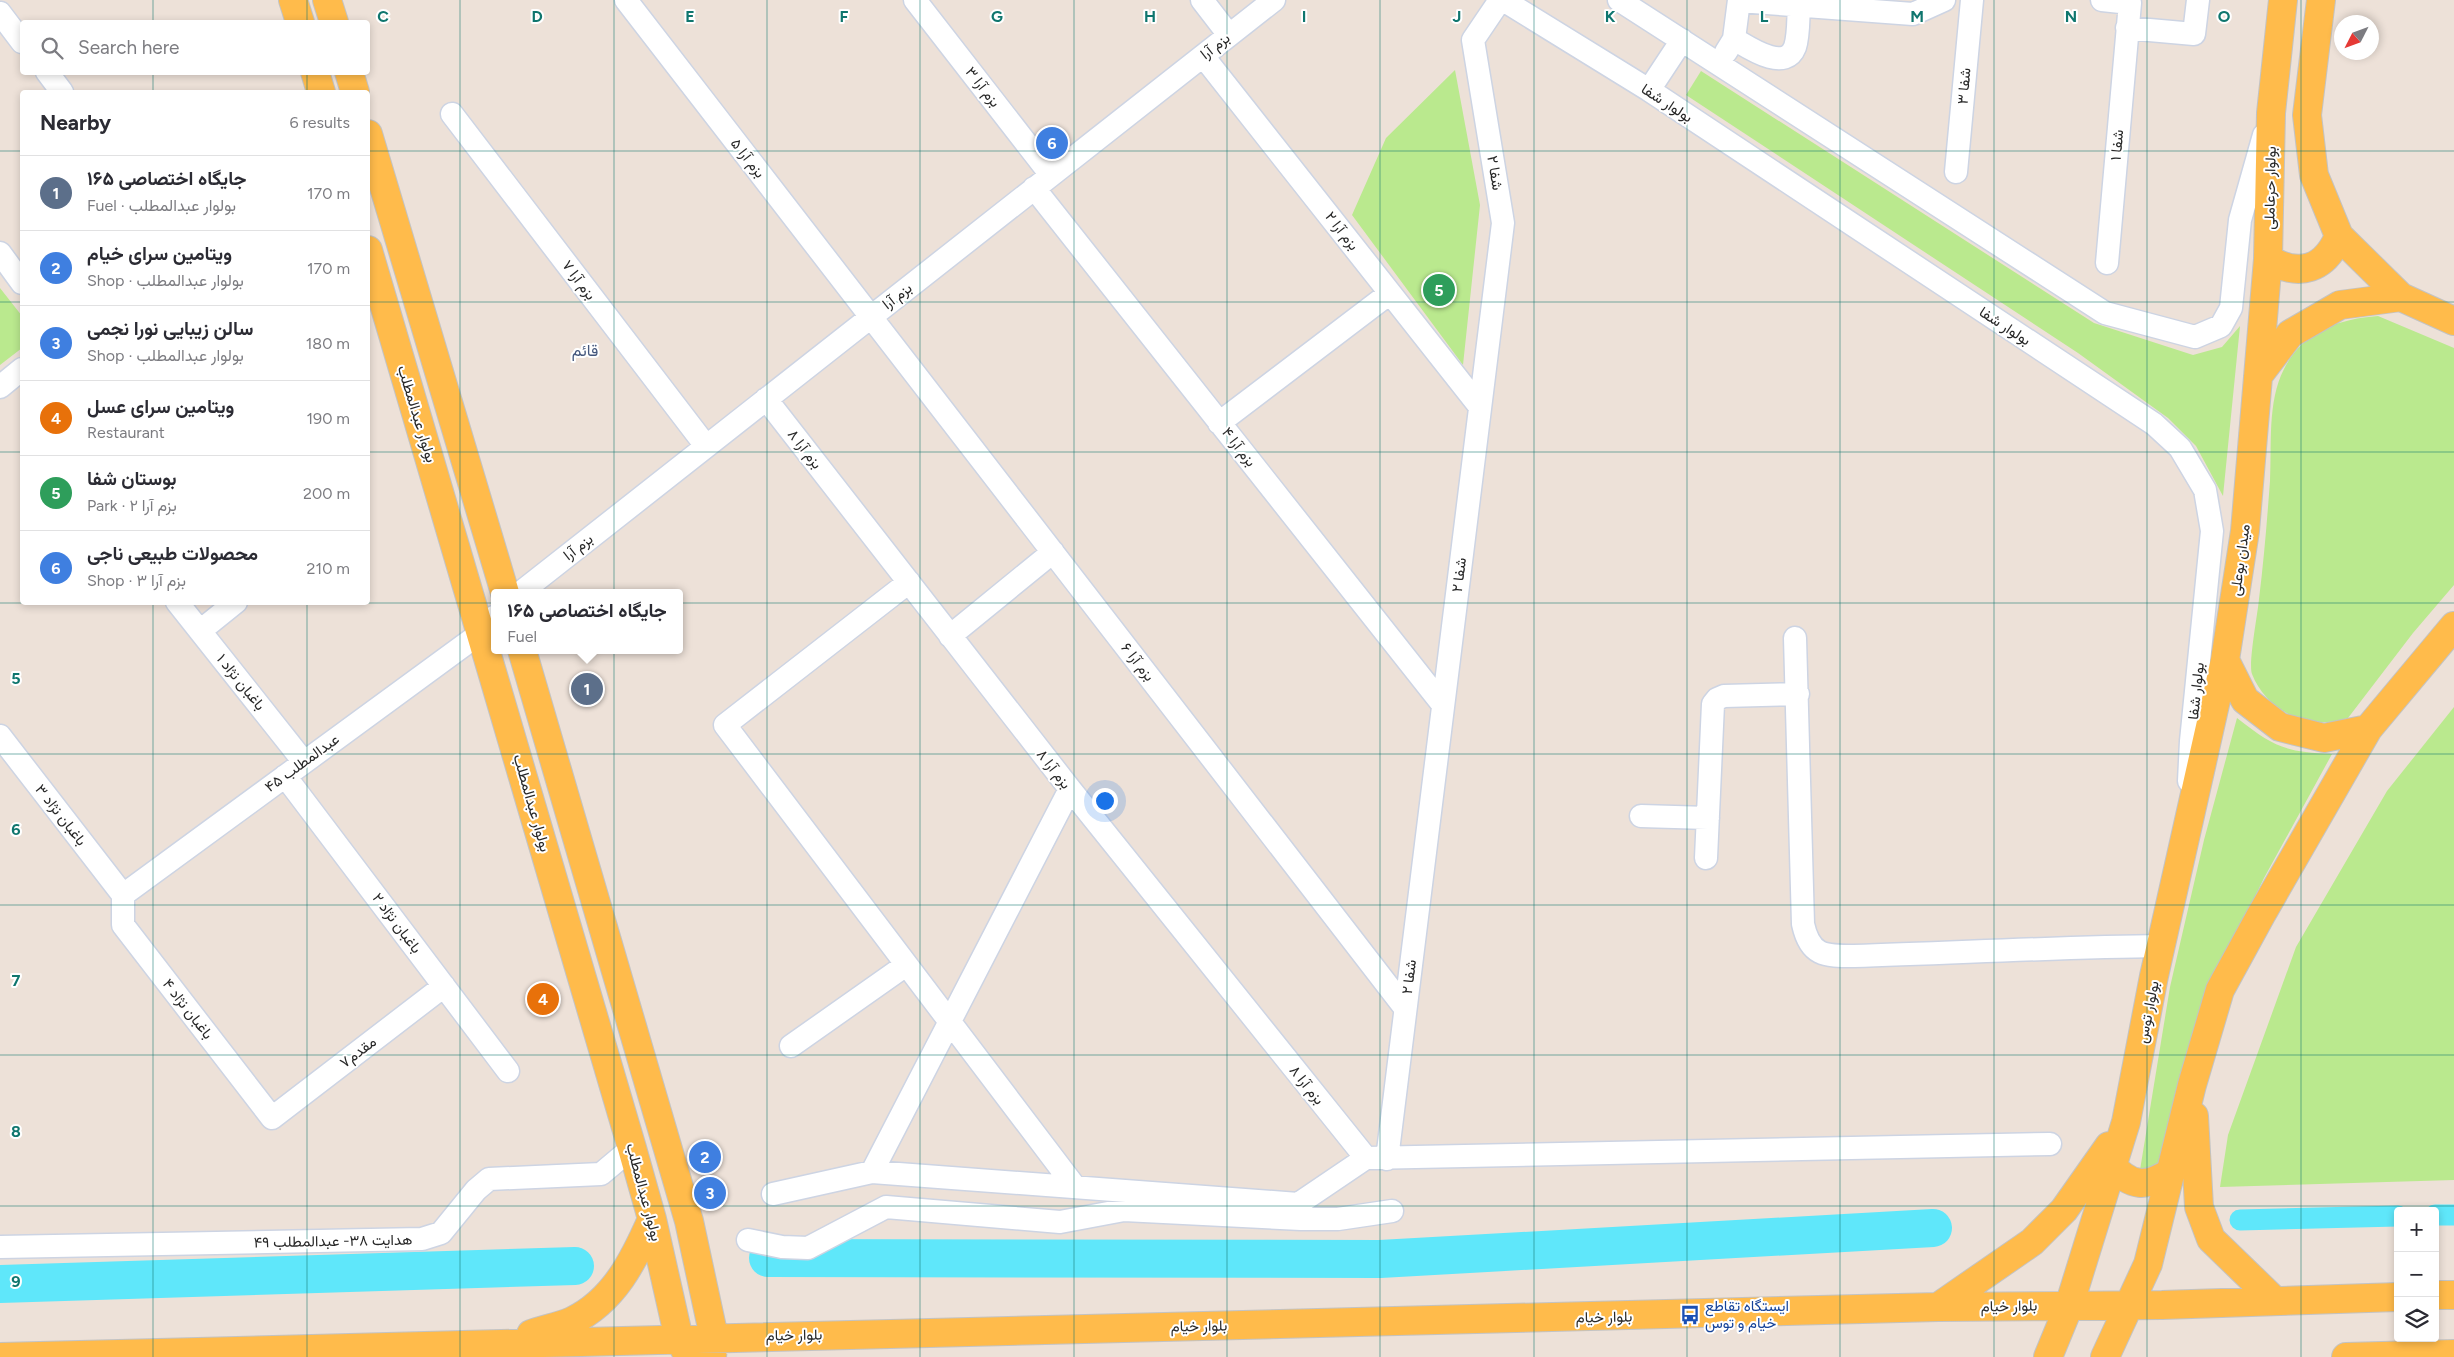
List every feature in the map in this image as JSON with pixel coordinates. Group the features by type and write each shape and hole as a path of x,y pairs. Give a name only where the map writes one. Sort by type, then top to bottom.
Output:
{"main road":[{"path":"293,0 299,20"},
{"path":"327,0 333,20"},
{"name":"بولوار حرعاملی","path":"2258,376 2268,259 2271,112 2283,0"},
{"path":"2321,0 2307,115 2314,175 2339,236 2401,297 2454,321"},
{"path":"315,75 319,90"},
{"path":"350,75 354,90"},
{"path":"370,141 504,589"},
{"path":"2268,259 2281,267 2296,270 2310,267 2328,255 2339,236"},
{"name":"بولوار عبدالمطلب","path":"370,256 488,624"},
{"path":"2258,376 2290,334 2340,305 2401,297"},
{"name":"میدان بوعلی","path":"2224,660 2245,532 2258,376"},
{"path":"2106,1357 2148,1264 2192,1085 2220,990 2265,906 2368,729 2454,626"},
{"name":"بولوار عبدالمطلب","path":"496,654 652,1219 684,1348"},
{"path":"523,654 689,1221 713,1347"},
{"path":"2224,660 2245,700 2280,728 2324,738 2368,729"},
{"name":"بولوار توس","path":"2048,1357 2069,1306 2111,1165 2126,1122 2161,946 2224,660"},
{"path":"2192,1085 2199,1207 2211,1239 2274,1300"},
{"path":"1938,1307 2032,1242 2064,1210 2126,1122"},
{"path":"2111,1165 2123,1178 2139,1184 2157,1181 2171,1172"},
{"path":"498,1344 572,1321 604,1299 632,1264 652,1219"},
{"path":"2439,1296 2454,1295"},
{"name":"بلوار خیام","path":"0,1357 498,1344 684,1348 1938,1307 2130,1306 2394,1297"},
{"path":"2346,1357 2454,1354"}],"street":[{"name":"بزم آرا ۵","path":"626,0 871,316"},
{"name":"بزم آرا ۳","path":"915,0 1043,182"},
{"path":"1202,0 1229,35"},
{"name":"بزم آرا","path":"525,589 1274,0"},
{"name":"بولوار شفا","path":"1502,0 1649,90 2154,424 2180,448 2205,490 2212,531 2191,741 2188,825"},
{"name":"شفا ۲","path":"1377,1158 1405,1008 1503,223 1473,40 1502,0"},
{"path":"1619,0 2105,312 2195,337 2221,326 2231,308 2240,220 2271,112"},
{"path":"1718,63 1734,39 1739,1 1913,14 1944,0"},
{"name":"شفا ۳","path":"1956,172 1972,0"},
{"name":"شفا ۱","path":"2102,0 2130,3 2107,263"},
{"path":"2127,28 2194,34 2198,0"},
{"path":"1734,39 1764,56 1776,59 1788,56 1795,48 1800,5"},
{"path":"0,13 20,39"},
{"path":"1649,90 1682,40"},
{"name":"بزم آرا ۲","path":"1203,56 1480,407"},
{"path":"49,75 60,90"},
{"name":"بزم آرا ۷","path":"452,114 706,446"},
{"name":"بزم آرا ۴","path":"1043,182 1220,423 1443,705"},
{"path":"0,254 20,280"},
{"path":"1220,423 1390,293"},
{"name":"بزم آرا ۶","path":"871,316 1405,1008"},
{"path":"0,387 20,371"},
{"name":"بزم آرا ۸","path":"766,399 1070,789 1377,1158"},
{"path":"950,636 1053,552"},
{"path":"909,582 725,725 1075,1187"},
{"name":"باغبان نژاد ۱","path":"179,605 304,762"},
{"path":"200,631 232,605"},
{"name":"عبدالمطلب ۴۵","path":"123,895 488,624"},
{"path":"1795,638 1803,924 1807,940 1817,952 1831,956 1854,956 2007,952 2070,947 2161,946"},
{"path":"1706,858 1711,714 1716,699 1732,695 1798,694"},
{"name":"باغبان نژاد ۳","path":"0,736 123,895"},
{"name":"باغبان نژاد ۲","path":"285,776 508,1071"},
{"path":"872,1172 1070,789"},
{"path":"1641,816 1708,818"},
{"name":"باغبان نژاد ۴","path":"123,895 123,925 272,1118"},
{"path":"791,1046 906,965"},
{"name":"مقدم۷","path":"272,1118 444,986"},
{"path":"773,1194 872,1172 1298,1204 1377,1158 2050,1144"},
{"name":"هدایت ۳۸- عبدالمطلب ۴۹","path":"0,1246 422,1239 441,1233 476,1190 489,1180 600,1174 632,1148"},
{"path":"748,1240 782,1247 808,1248 886,1207 1060,1222 1124,1210 1301,1219 1338,1218 1392,1212"}],"green space":[{"path":"1455,70 1480,205 1463,365 1352,215 1386,138"},
{"path":"1701,71 2094,323 2193,355 2222,347 2240,326 2223,496 2196,446 2168,418 2078,353 1686,95"},
{"path":"0,288 20,313 20,350 0,365"},
{"path":"2378,316 2454,348 2454,585 2413,633 2348,718 2331,722 2314,722 2292,716 2272,703 2257,685 2251,668 2267,525 2275,396 2284,369 2292,356 2312,336 2336,324"},
{"path":"2454,707 2454,1180 2220,1187 2228,1135 2296,947 2387,791"},
{"path":"2237,718 2261,736 2281,746 2303,752 2332,754 2264,878 2210,989 2158,1171 2140,1170 2170,987 2204,840"}],"waterway":[{"path":"2439,1215 2454,1215"},
{"path":"2240,1220 2394,1216"},
{"path":"768,1258 1380,1259 1933,1228"},
{"path":"0,1284 575,1266"}],"place":[{"name":"محصولات طبیعی ناجی","path":"1052,143"},
{"name":"بوستان شفا","path":"1439,290"},
{"name":"جایگاه اختصاصی ۱۶۵","path":"587,689"},
{"name":"ویتامین سرای عسل","path":"543,999"},
{"name":"ویتامین سرای خیام","path":"705,1157"},
{"name":"سالن زیبایی نورا نجمی","path":"710,1193"},
{"name":"ایستگاه تقاطع خیام و توس","path":"1690,1315"}],"district":[{"name":"قائم","path":"585,350"}]}
